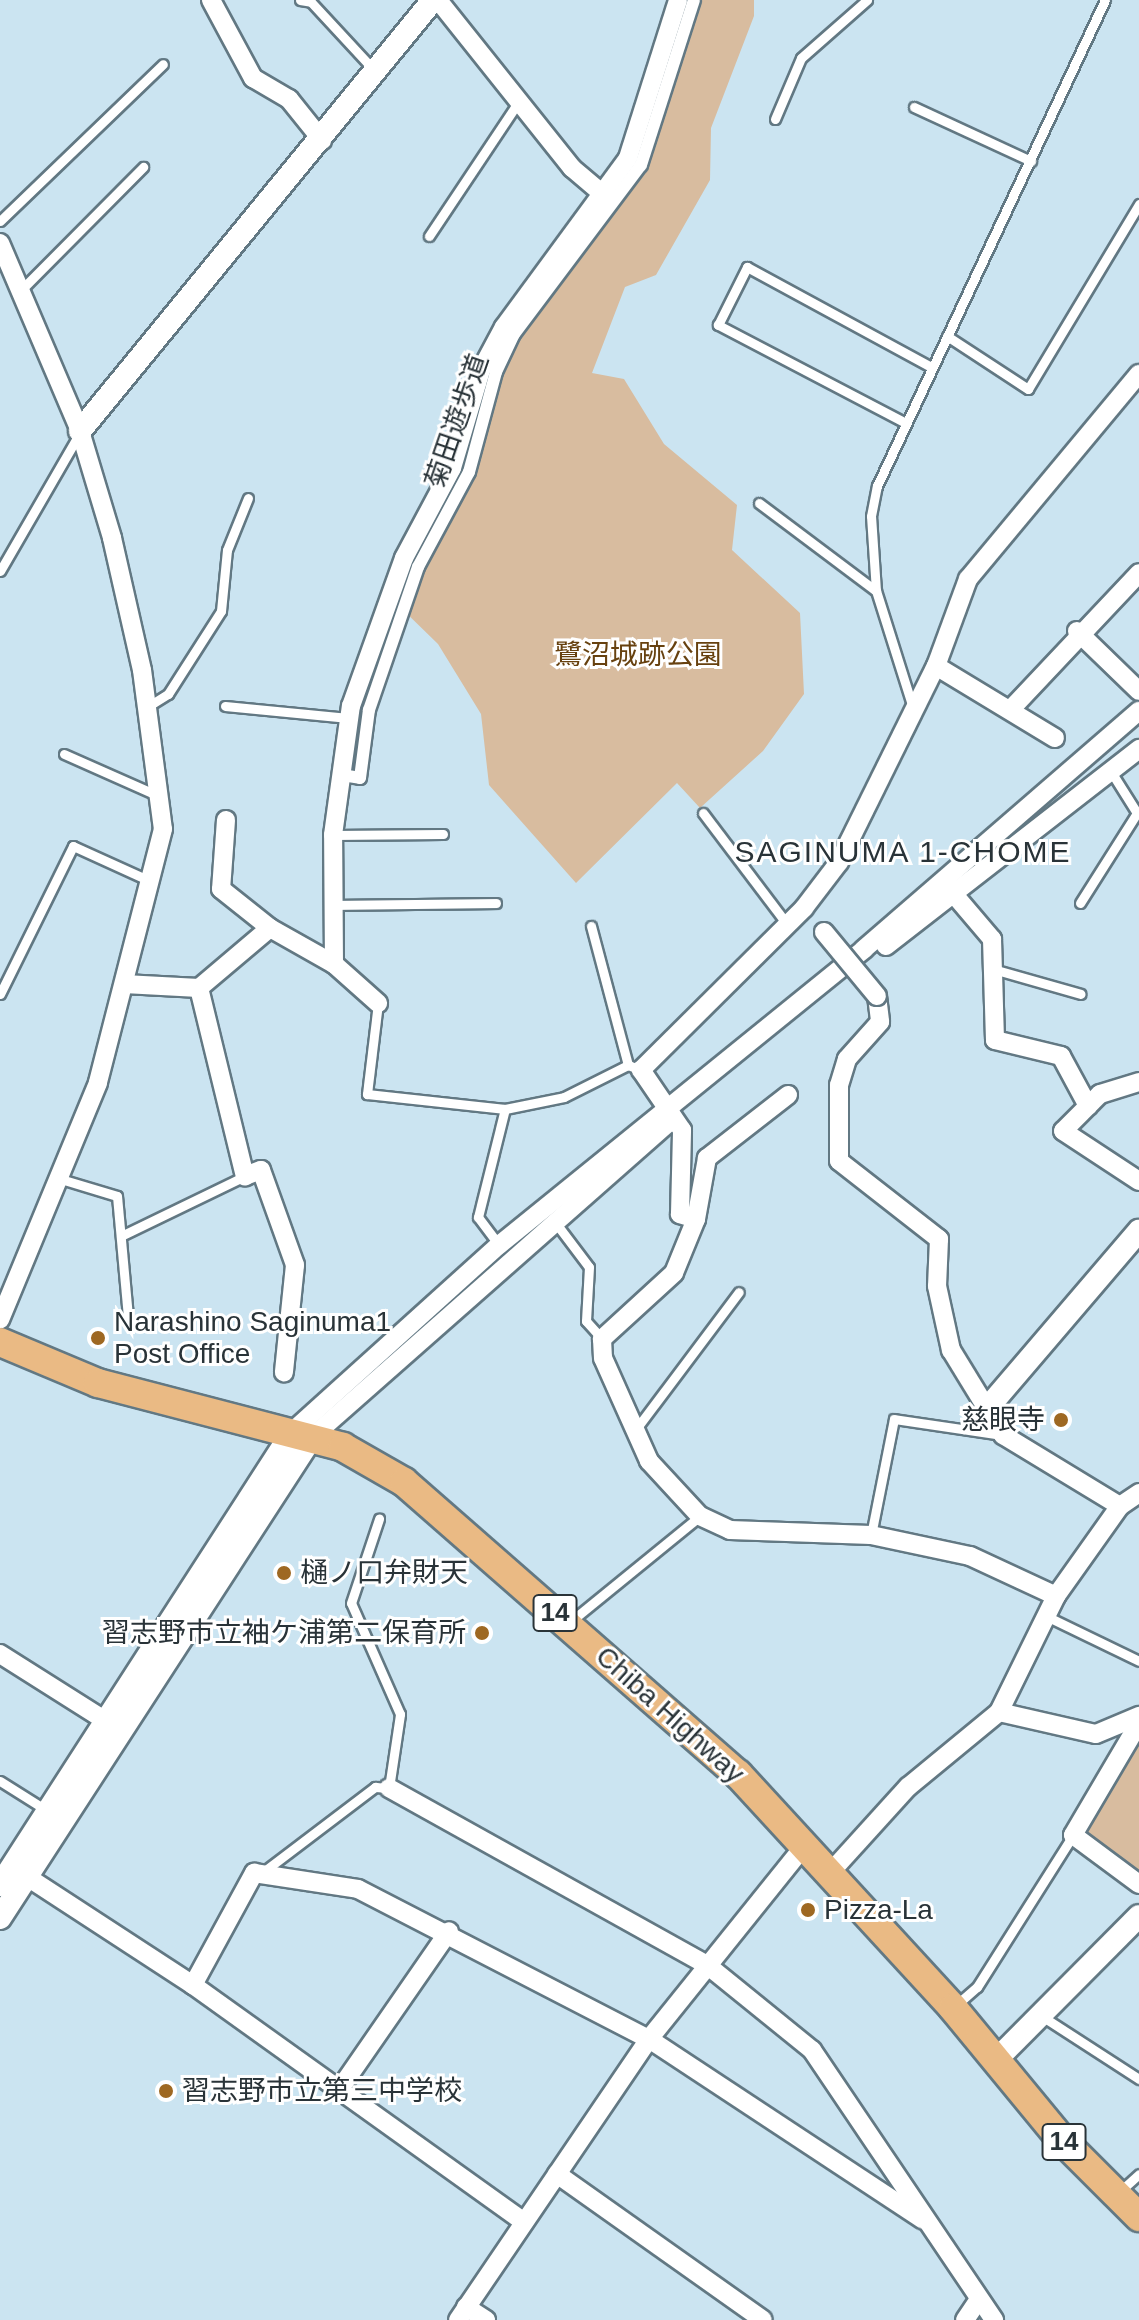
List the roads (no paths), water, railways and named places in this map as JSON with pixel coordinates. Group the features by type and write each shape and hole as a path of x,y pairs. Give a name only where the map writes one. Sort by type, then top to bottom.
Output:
{"highway":[{"name":"Chiba Highway","path":"0,1342 98,1383 302,1434 404,1482 738,1774 953,2008 995,2061 1115,2195 1139,2217"}],"street":[{"path":"211,0 253,78 289,99 322,140"},
{"path":"80,431 436,0 519,101 604,195"},
{"path":"334,964 333,835 348,718 404,558 452,468 481,370 504,327 604,195 633,144 678,0"},
{"name":"菊田遊歩道","path":"342,775 360,778 369,710 418,567 469,472 496,372 514,334 641,165 694,0"},
{"path":"0,243 80,431 147,707 163,829 153,883 64,1180 0,1320"},
{"path":"696,1219 680,1214 687,1159 671,1113 634,1067 804,908 839,862 936,666 985,555 1139,374"},
{"path":"1012,708 1077,631 1139,573"},
{"path":"1077,631 1139,691"},
{"path":"936,666 1012,708 1055,738"},
{"path":"302,1434 558,1226 671,1113 1139,711"},
{"path":"13,1876 115,1727 302,1434 499,1245 1139,749"},
{"path":"226,820 221,889 270,928 334,964 378,1003"},
{"path":"952,892 992,939 995,1040 1061,1056 1088,1106"},
{"path":"804,908 877,996 880,1022 847,1059 839,1085 834,1147 854,1180 939,1239 937,1286 951,1350 985,1411 1003,1435 1120,1506"},
{"path":"124,984 199,988 270,928"},
{"path":"199,988 245,1176 261,1170 295,1265 284,1372"},
{"path":"1139,1082 1100,1094 1063,1131 1139,1181"},
{"path":"788,1095 707,1158 696,1219 674,1273 602,1339 634,1432 659,1473 700,1516 765,1535 871,1535 970,1556 1056,1596"},
{"path":"985,1411 1139,1231"},
{"path":"829,1874 908,1787 999,1712 1056,1596 1120,1506 1139,1493"},
{"path":"0,1654 115,1727"},
{"path":"999,1712 1096,1734 1139,1716"},
{"path":"1139,1723 1073,1835 1139,1884"},
{"path":"0,1918 13,1876 49,1811 115,1727"},
{"path":"389,1788 707,1965 838,2080 923,2220 977,2302 994,2320"},
{"path":"486,2320 462,2314 649,2039 804,1846"},
{"path":"193,1985 254,1873 358,1889 449,1931 649,2039 923,2220"},
{"path":"13,1876 193,1985 524,2222"},
{"path":"995,2061 1139,1916"},
{"path":"339,2090 449,1931"},
{"path":"557,2174 763,2320"},
{"path":"965,2320 977,2302"}],"lane":[{"path":"300,0 311,2 376,72"},
{"path":"775,119 801,58 867,0"},
{"path":"913,708 876,591 871,516 902,421 947,336 1105,0"},
{"path":"0,221 163,64"},
{"path":"429,236 519,101"},
{"path":"914,107 1031,161"},
{"path":"20,291 143,167"},
{"path":"947,336 1028,389 1138,207"},
{"path":"902,421 718,325 747,267 931,367"},
{"path":"0,571 80,431"},
{"path":"147,707 168,694 221,611 227,550 248,498"},
{"path":"759,503 876,591"},
{"path":"225,706 348,718"},
{"path":"64,754 159,796"},
{"path":"1080,903 1137,813 1110,770"},
{"path":"703,813 787,924"},
{"path":"333,835 443,834"},
{"path":"0,994 73,846 153,883"},
{"path":"333,905 496,903"},
{"path":"378,1003 367,1094 505,1109 564,1097 634,1067 591,926"},
{"path":"993,969 1081,994"},
{"path":"499,1245 478,1217 505,1109"},
{"path":"123,1235 245,1176"},
{"path":"64,1180 117,1196 123,1235 128,1318"},
{"path":"558,1226 589,1267 586,1321 602,1339"},
{"path":"634,1432 739,1292"},
{"path":"871,1535 894,1419 1003,1435"},
{"path":"568,1624 700,1516"},
{"path":"263,1872 375,1787 389,1788 400,1714 351,1603 379,1519"},
{"path":"1046,1616 1139,1661"},
{"path":"0,1781 49,1811"},
{"path":"953,2008 977,1987 1073,1835"},
{"path":"1040,2015 1139,2079"},
{"path":"1115,2195 1139,2174"}],"place":[{"name":"Narashino Saginuma1 Post Office","path":"98,1338"},
{"name":"慈眼寺","path":"1061,1420"},
{"name":"樋ノ口弁財天","path":"284,1573"},
{"name":"習志野市立袖ケ浦第二保育所","path":"482,1633"},
{"name":"Pizza-La","path":"808,1910"},
{"name":"習志野市立第三中学校","path":"166,2091"}],"district":[{"name":"SAGINUMA 1-CHOME","path":"903,852"}],"park label":[{"name":"鷺沼城跡公園","path":"638,655"}]}
